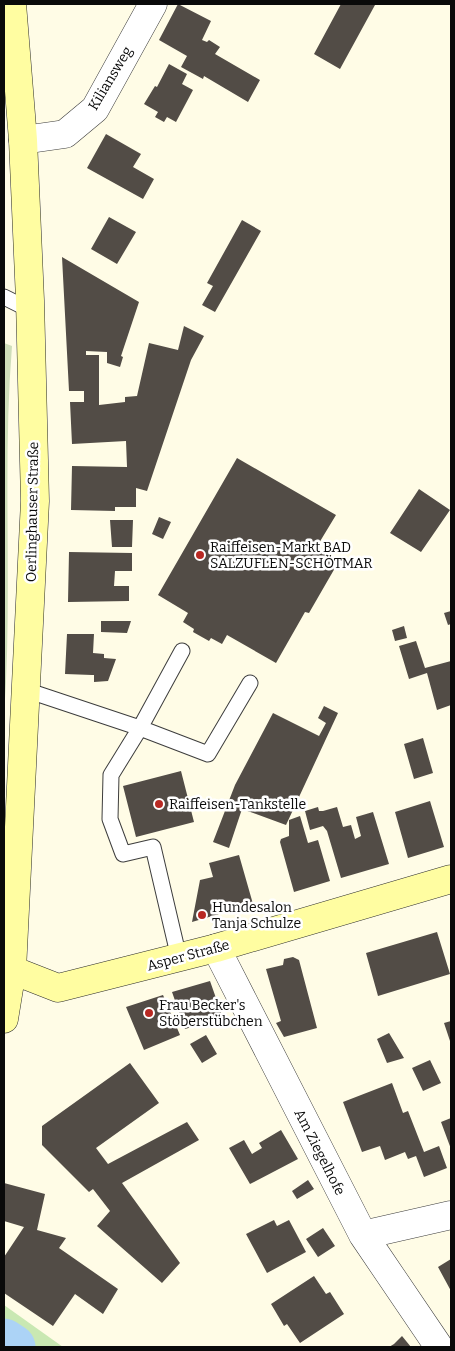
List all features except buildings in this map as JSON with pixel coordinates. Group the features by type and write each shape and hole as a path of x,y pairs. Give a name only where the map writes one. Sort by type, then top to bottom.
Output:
{"street":[{"name":"Oerlinghauser Straße","path":"4,1020 26,690 35,501 23,140 12,4"},
{"name":"Kiliansweg","path":"23,140 65,134 94,109 153,4"},
{"name":"Asper Straße","path":"8,967 58,988 216,948 451,879"},
{"name":"Am Ziegelhofe","path":"216,948 363,1235 439,1347"},
{"path":"363,1235 451,1215"}],"lane":[{"path":"4,297 30,310"},
{"path":"179,958 153,846 123,854 110,818 111,774 140,728 182,651"},
{"path":"26,690 140,728 208,754 250,683"}],"green space":[{"path":"4,343 12,346 8,438 8,624 4,716"},
{"path":"4,1305 63,1347 4,1347"}],"waterway":[{"path":"4,1341 13,1347"}],"place":[{"name":"Raiffeisen-Markt BAD SALZUFLEN-SCHÖTMAR","path":"200,555"},
{"name":"Raiffeisen-Tankstelle","path":"159,804"},
{"name":"Hundesalon Tanja Schulze","path":"202,915"},
{"name":"Frau Becker's Stöberstübchen","path":"149,1013"}]}
